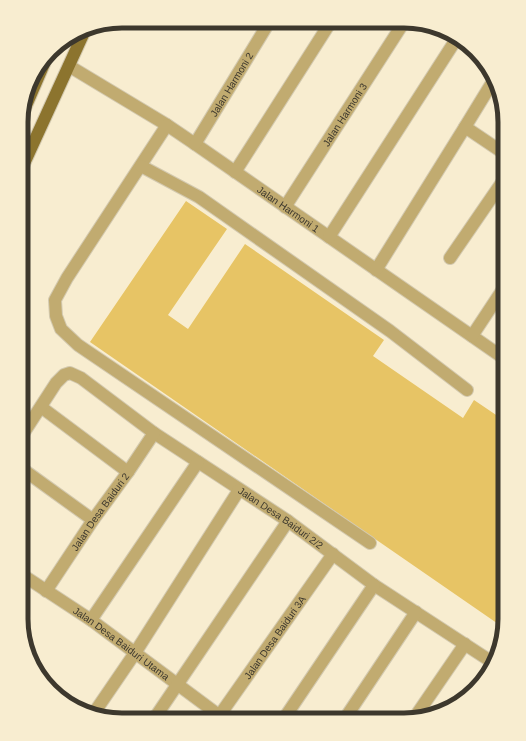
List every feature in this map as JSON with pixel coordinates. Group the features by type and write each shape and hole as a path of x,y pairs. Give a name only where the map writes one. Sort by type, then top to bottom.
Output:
{"main road":[{"path":"28,155 82,37"}],"street":[{"name":"Jalan Harmoni 2","path":"194,144 266,28"},
{"path":"234,172 327,28"},
{"name":"Jalan Harmoni 3","path":"285,207 400,28"},
{"path":"329,236 454,43"},
{"name":"Jalan Harmoni 1","path":"69,66 167,125 498,354"},
{"path":"376,270 466,128 491,85"},
{"path":"167,125 67,278 55,300 56,316 61,329 78,345 370,543"},
{"path":"466,128 498,149"},
{"path":"140,166 199,197 390,331 467,390"},
{"path":"450,258 498,188"},
{"path":"472,336 498,306"},
{"name":"Jalan Desa Baiduri 2/2","path":"41,407 56,383 64,375 70,373 81,378 154,433 288,522 374,585 489,660"},
{"path":"28,426 41,407 128,472"},
{"name":"Jalan Desa Baiduri 2","path":"46,591 93,520 154,433"},
{"path":"92,620 198,462"},
{"path":"28,473 93,520"},
{"path":"96,709 239,490"},
{"path":"158,713 288,522"},
{"name":"Jalan Desa Baiduri 3A","path":"223,713 333,554"},
{"name":"Jalan Desa Baiduri Utama","path":"28,579 92,620 178,684 214,713"},
{"path":"288,713 374,585"},
{"path":"349,713 416,612"},
{"path":"419,711 465,644"}],"building":[{"path":"186,201 227,229 168,315 188,329 245,244 384,340 373,356 463,418 474,400 498,416 498,624 90,342"}]}
